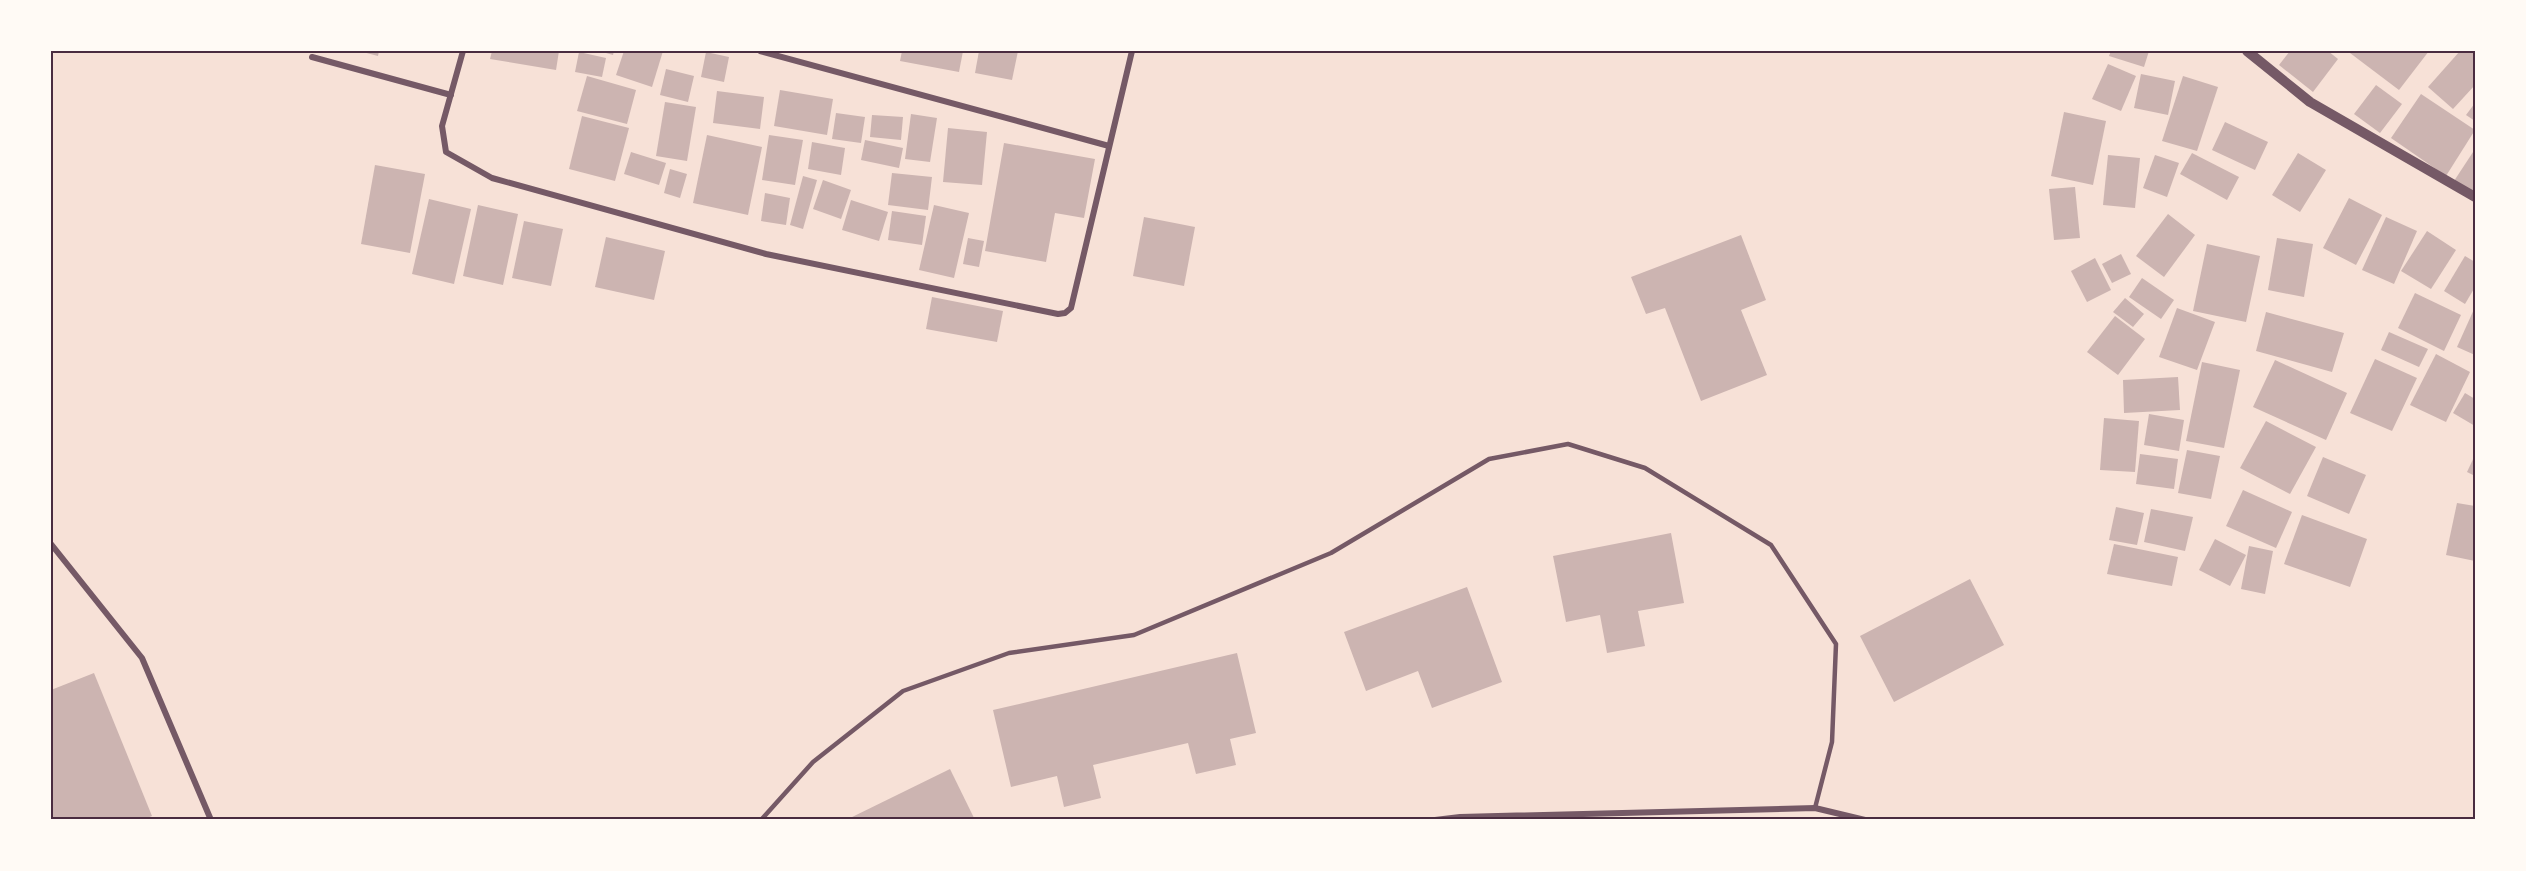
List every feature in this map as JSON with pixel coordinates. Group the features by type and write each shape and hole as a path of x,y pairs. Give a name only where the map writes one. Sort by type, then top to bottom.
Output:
{"street":[{"path":"463,51 442,126 446,152 492,178 766,254 1058,314 1065,314 1071,308 1132,51"},
{"path":"760,51 1109,146"},
{"path":"2247,51 2310,102 2475,197"},
{"path":"312,57 451,95"},
{"path":"51,544 142,658 211,820"},
{"path":"1435,820 1460,817 1815,808 1865,820"}],"lane":[{"path":"761,820 813,762 903,691 1009,653 1134,635 1331,553 1489,459 1568,444 1645,468 1771,544 1836,644 1832,742 1815,808"}],"building":[{"path":"359,51 379,51 378,56"},
{"path":"492,51 559,51 556,70 490,59"},
{"path":"599,51 614,51 613,55"},
{"path":"624,51 663,51 652,87 616,75"},
{"path":"902,51 963,51 959,72 900,61"},
{"path":"979,51 1018,51 1012,80 975,73"},
{"path":"2111,51 2149,51 2144,67 2109,56"},
{"path":"2290,51 2328,51 2338,59 2313,92 2279,65"},
{"path":"2352,51 2429,51 2399,90 2350,53"},
{"path":"2460,51 2475,51 2475,85 2453,109 2428,87"},
{"path":"579,52 606,58 602,77 575,72"},
{"path":"706,52 729,57 724,82 701,77"},
{"path":"2108,64 2136,76 2121,111 2092,99"},
{"path":"666,69 694,76 688,102 660,95"},
{"path":"2141,74 2175,81 2168,115 2134,108"},
{"path":"587,76 636,90 627,124 577,111"},
{"path":"2183,76 2218,87 2197,151 2162,141"},
{"path":"2376,85 2402,104 2380,133 2354,114"},
{"path":"780,90 833,99 827,135 774,126"},
{"path":"717,91 764,97 760,129 713,123"},
{"path":"2421,94 2475,130 2446,176 2391,138"},
{"path":"665,102 696,107 687,161 656,156"},
{"path":"2475,103 2475,121 2466,115"},
{"path":"2064,112 2106,121 2093,185 2051,176"},
{"path":"836,113 865,117 861,143 832,139"},
{"path":"911,114 937,118 930,162 905,159"},
{"path":"872,115 903,117 901,140 870,137"},
{"path":"582,116 629,128 615,181 569,169"},
{"path":"2225,122 2268,142 2255,170 2212,150"},
{"path":"948,128 987,132 982,185 943,182"},
{"path":"707,135 762,147 748,215 693,203"},
{"path":"769,135 803,140 795,185 762,180"},
{"path":"865,140 903,148 899,168 861,160"},
{"path":"812,142 845,148 841,175 808,169"},
{"path":"1004,143 1095,159 1084,218 1055,213 1046,262 985,251"},
{"path":"2475,149 2475,194 2454,181"},
{"path":"631,152 666,163 659,185 624,174"},
{"path":"2192,153 2239,177 2227,200 2180,174"},
{"path":"2298,153 2326,170 2300,212 2272,195"},
{"path":"2108,155 2140,158 2135,208 2103,205"},
{"path":"2155,155 2179,163 2167,197 2143,188"},
{"path":"375,165 425,174 410,253 361,244"},
{"path":"670,169 687,174 680,198 664,193"},
{"path":"892,173 932,177 928,210 888,205"},
{"path":"803,176 817,180 803,229 790,225"},
{"path":"823,180 851,190 841,219 813,209"},
{"path":"2075,187 2080,238 2054,240 2049,189"},
{"path":"765,193 790,198 786,225 761,221"},
{"path":"2349,198 2382,215 2356,265 2323,248"},
{"path":"429,199 471,209 454,284 412,274"},
{"path":"851,200 888,212 879,241 842,230"},
{"path":"478,205 518,214 503,285 463,276"},
{"path":"934,205 969,213 954,278 919,270"},
{"path":"892,211 926,216 922,245 888,240"},
{"path":"2168,214 2195,235 2164,277 2136,256"},
{"path":"1144,217 1195,227 1184,286 1133,276"},
{"path":"2386,217 2417,231 2394,284 2362,270"},
{"path":"524,221 563,229 551,286 512,278"},
{"path":"2427,231 2456,250 2431,289 2401,271"},
{"path":"1741,235 1766,300 1741,310 1767,375 1701,401 1665,308 1646,314 1631,277"},
{"path":"606,237 665,251 654,300 595,287"},
{"path":"968,238 984,241 979,267 963,264"},
{"path":"2277,238 2313,244 2304,297 2268,290"},
{"path":"2207,244 2260,256 2246,322 2193,311"},
{"path":"2121,254 2131,274 2112,283 2102,264"},
{"path":"2465,256 2475,262 2475,287 2465,304 2444,291"},
{"path":"2095,258 2111,290 2087,302 2071,271"},
{"path":"2142,278 2174,300 2161,319 2129,297"},
{"path":"2415,293 2461,315 2444,351 2398,328"},
{"path":"932,297 1003,311 997,342 926,329"},
{"path":"2125,298 2144,314 2133,327 2113,312"},
{"path":"2475,307 2475,355 2457,347"},
{"path":"2177,308 2215,322 2197,370 2159,357"},
{"path":"2266,312 2344,333 2332,372 2256,351"},
{"path":"2115,316 2145,339 2118,375 2087,352"},
{"path":"2389,332 2428,349 2419,367 2381,350"},
{"path":"2436,354 2470,372 2446,422 2410,405"},
{"path":"2375,359 2417,378 2392,431 2350,413"},
{"path":"2275,360 2347,393 2326,440 2253,407"},
{"path":"2202,362 2240,370 2224,448 2186,441"},
{"path":"2178,377 2180,410 2124,413 2123,380"},
{"path":"2465,393 2475,399 2475,426 2453,413"},
{"path":"2149,414 2184,420 2179,451 2144,445"},
{"path":"2104,418 2139,421 2135,472 2100,470"},
{"path":"2266,421 2316,447 2290,494 2240,468"},
{"path":"2187,450 2220,456 2211,499 2178,493"},
{"path":"2140,454 2178,459 2174,489 2136,484"},
{"path":"2475,455 2475,476 2467,472"},
{"path":"2323,457 2366,475 2349,514 2307,496"},
{"path":"2243,490 2292,512 2276,548 2226,526"},
{"path":"2457,503 2475,506 2475,561 2446,555"},
{"path":"2116,507 2144,513 2137,545 2109,540"},
{"path":"2151,509 2193,517 2185,551 2144,542"},
{"path":"2302,515 2367,539 2350,587 2284,564"},
{"path":"1671,533 1684,603 1638,611 1645,646 1607,653 1600,615 1566,622 1553,556"},
{"path":"2215,539 2246,555 2230,586 2199,570"},
{"path":"2114,544 2178,557 2172,586 2107,574"},
{"path":"2249,546 2273,551 2265,594 2241,589"},
{"path":"1970,579 2004,645 1894,702 1860,636"},
{"path":"1467,587 1502,682 1432,708 1418,671 1366,691 1344,632"},
{"path":"1237,653 1256,733 1230,739 1236,765 1196,774 1188,743 1093,765 1101,798 1064,807 1057,776 1011,787 993,710"},
{"path":"94,673 152,816 142,820 51,820 51,690"},
{"path":"950,769 975,820 846,820"}]}
